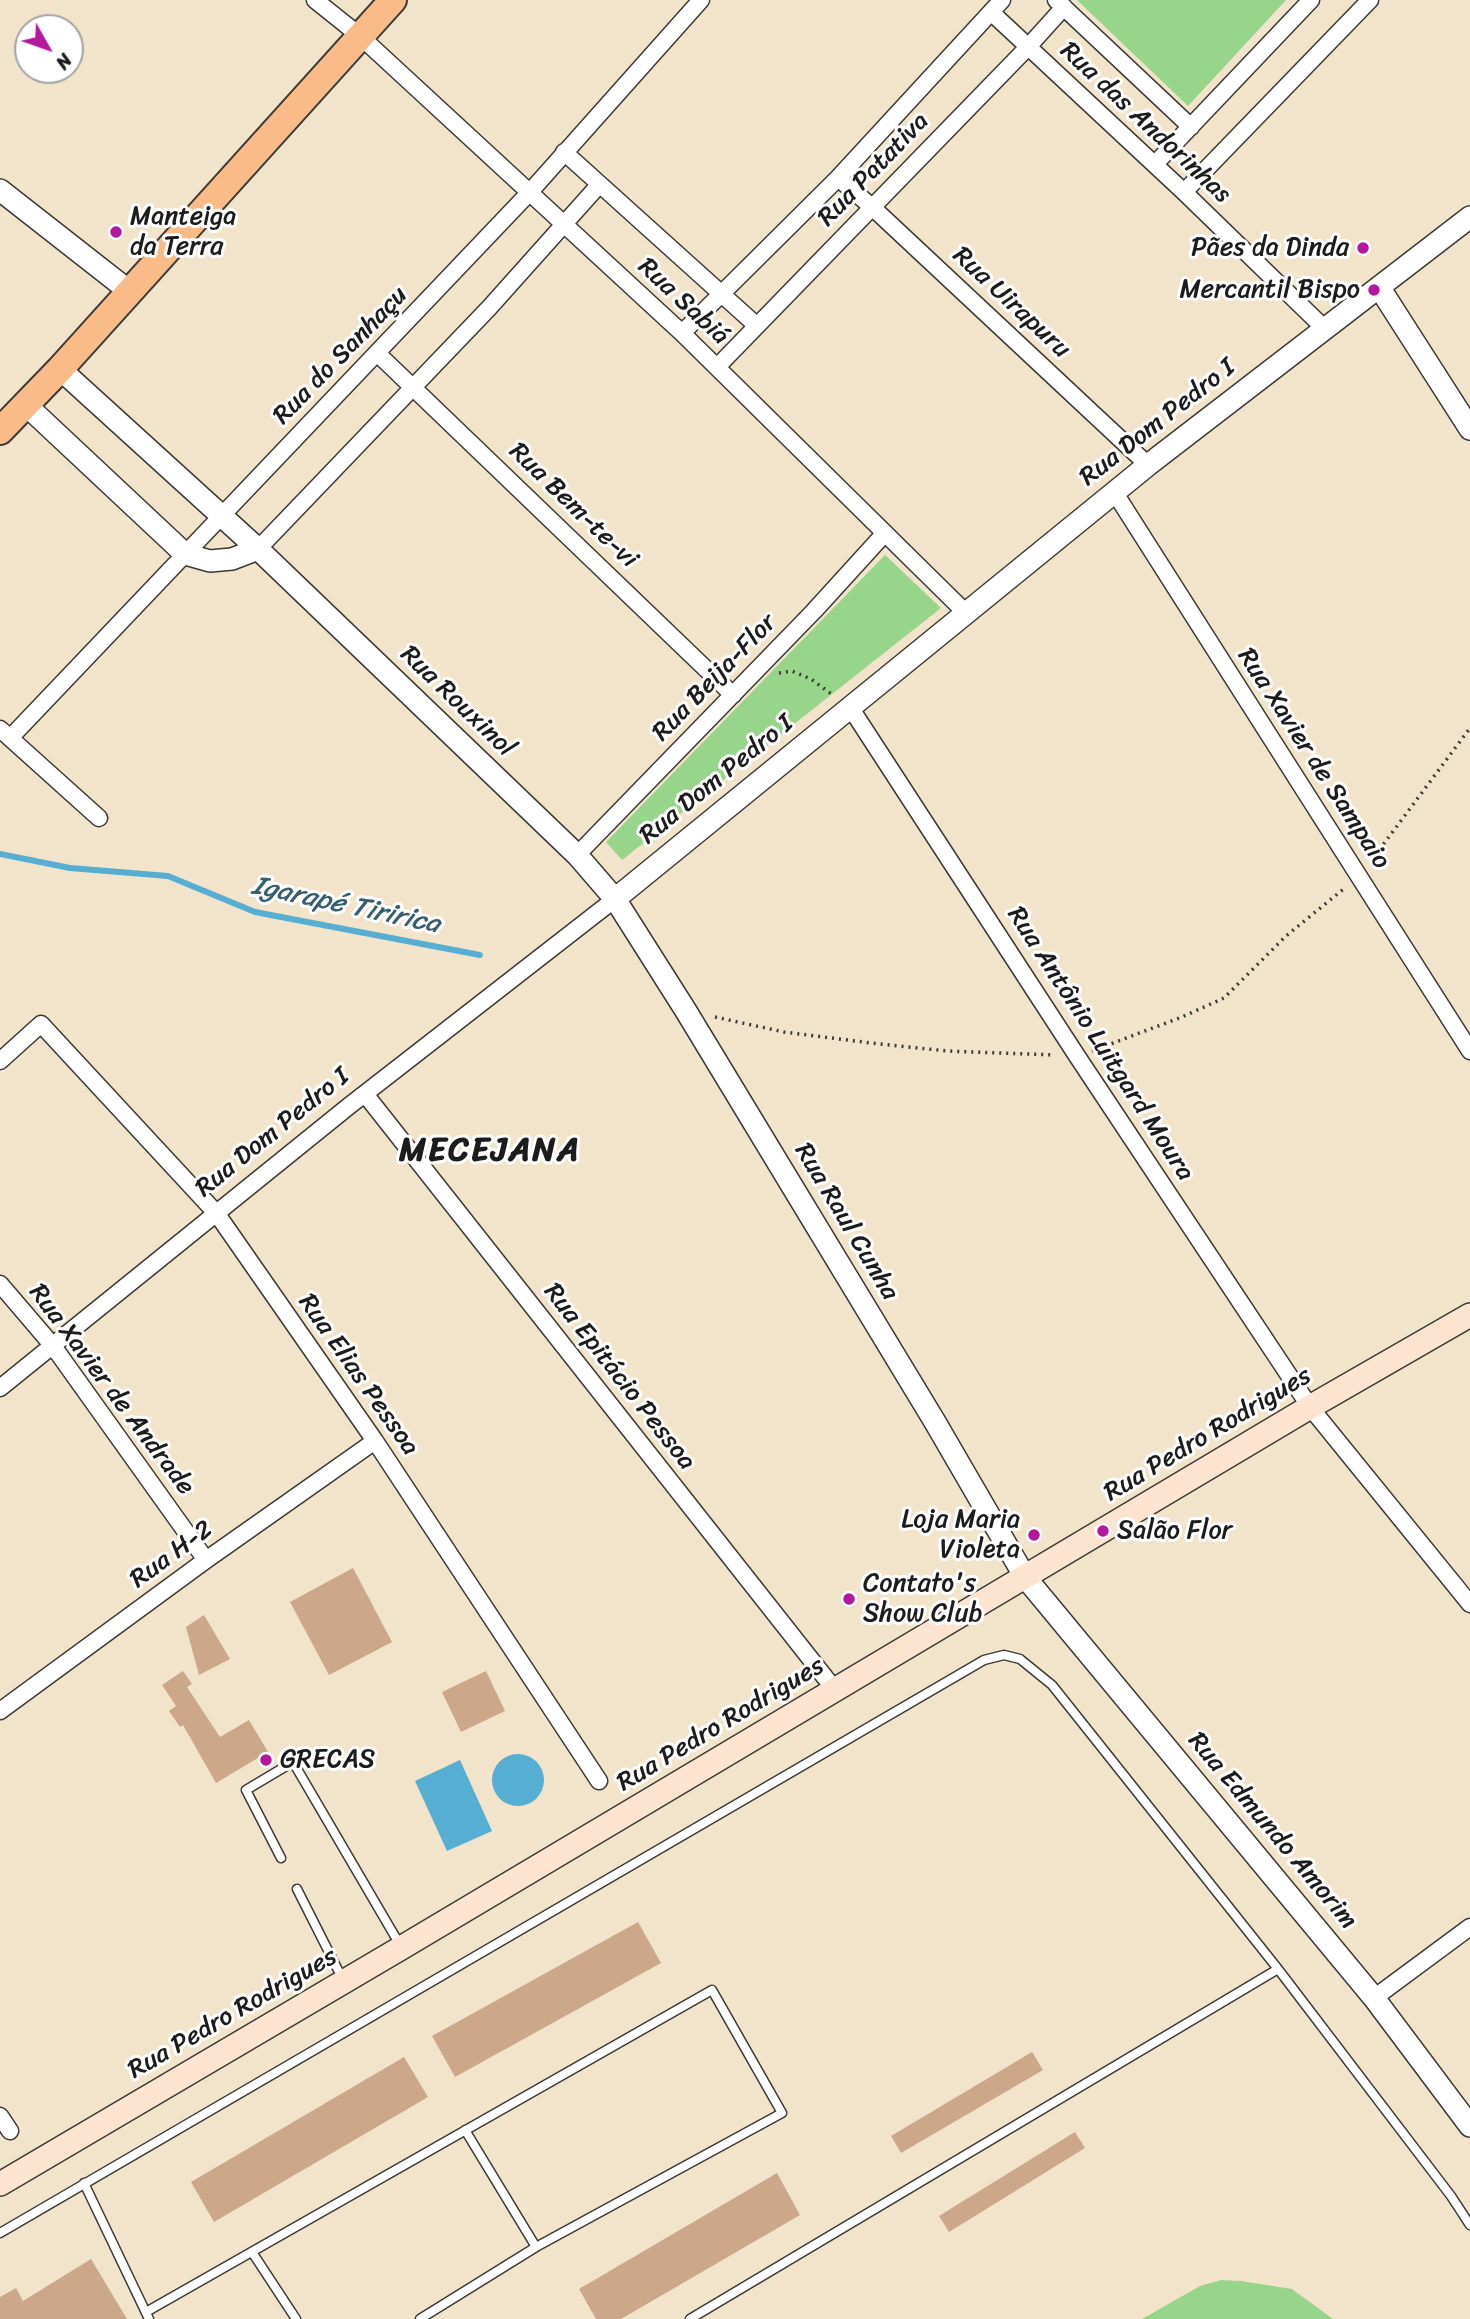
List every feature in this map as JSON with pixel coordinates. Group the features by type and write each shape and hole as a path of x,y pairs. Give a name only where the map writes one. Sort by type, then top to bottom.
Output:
{"main road":[{"path":"0,431 60,369 393,0"},
{"name":"Rua Pedro Rodrigues","path":"0,2184 1310,1407 1470,1315"}],"street":[{"name":"Rua Sabiá","path":"315,0 360,36 682,333 966,613"},
{"name":"Rua do Sanhaçu","path":"5,734 185,554 378,354 530,193 701,0"},
{"path":"1155,164 1311,0"},
{"path":"1184,192 1370,0"},
{"name":"Rua das Andorinhas","path":"1060,3 1191,127"},
{"name":"Rua Patativa","path":"717,366 1028,47 1060,3"},
{"name":"Rua das Andorinhas","path":"997,7 1028,47 1155,164 1324,328"},
{"name":"Rua Patativa","path":"682,333 838,178 997,7"},
{"name":"Rua Sabiá","path":"564,152 756,325"},
{"name":"Rua Uirapuru","path":"838,178 1148,465"},
{"path":"26,405 185,554 210,561 232,559 258,549 489,307 599,185"},
{"path":"0,190 129,291"},
{"name":"Rua Dom Pedro I","path":"0,1388 365,1094 615,899 1148,465 1470,217"},
{"path":"1379,287 1470,429"},
{"name":"Rua Bem-te-vi","path":"378,354 733,695"},
{"name":"Rua Rouxinol","path":"60,369 258,549 577,855 615,899"},
{"name":"Rua Xavier de Sampaio","path":"1115,493 1470,1051"},
{"name":"Rua Beija-Flor","path":"577,855 751,677 885,533"},
{"name":"Rua Antônio Luitgard Moura","path":"850,707 1310,1407 1470,1604"},
{"path":"5,734 99,818"},
{"name":"Rua Raul Cunha","path":"615,899 687,1011 935,1422 1025,1577"},
{"name":"Rua Elias Pessoa","path":"0,1060 41,1024 217,1214 375,1441 599,1781"},
{"name":"Rua Epitácio Pessoa","path":"365,1094 835,1690"},
{"name":"Rua Xavier de Andrade","path":"0,1284 53,1346 206,1560"},
{"name":"Rua H-2","path":"0,1711 206,1560 375,1441"},
{"name":"Rua Edmundo Amorim","path":"1025,1577 1374,1998 1470,2126"},
{"path":"1374,1998 1470,1927"},
{"path":"0,2116 10,2132"}],"lane":[{"path":"0,2233 984,1660 1004,1656 1020,1660 1052,1685 1278,1969 1451,2196 1470,2225"},
{"path":"281,1858 246,1790 293,1762 401,1948"},
{"path":"297,1889 344,1982"},
{"path":"690,2319 1278,1969"},
{"path":"84,2183 148,2315 252,2252 712,1990 782,2113 537,2247 420,2319"},
{"path":"465,2130 537,2247"},
{"path":"252,2252 296,2319"}],"path":[{"path":"751,677 792,671 811,679 850,707"},
{"path":"687,1011 784,1032 871,1044 947,1051 1077,1056 1182,1017 1224,998 1286,936 1359,876 1470,728"}],"green space":[{"path":"1077,0 1286,0 1188,106"},
{"path":"885,555 941,608 622,860 606,842"},
{"path":"1221,2280 1292,2289 1333,2319 1142,2319 1200,2286"}],"water":[{"path":"518,1754 528,1756 536,1762 542,1770 542,1790 536,1798 528,1804 518,1806 508,1804 500,1798 494,1790 492,1780 494,1770 500,1762 508,1756"},
{"path":"460,1760 492,1831 447,1851 415,1781"}],"building":[{"path":"353,1568 392,1642 329,1675 290,1602"},
{"path":"204,1615 230,1659 199,1675 186,1627"},
{"path":"183,1671 192,1684 187,1687 220,1737 249,1720 268,1752 216,1783 183,1725 180,1727 169,1711 176,1706 162,1685"},
{"path":"486,1671 505,1711 461,1732 442,1692"},
{"path":"638,1922 661,1963 455,2077 432,2036"},
{"path":"1032,2052 1043,2070 901,2153 891,2136"},
{"path":"404,2057 428,2097 214,2222 191,2182"},
{"path":"1075,2132 1085,2148 949,2232 939,2216"},
{"path":"777,2173 800,2215 621,2319 596,2319 579,2289"},
{"path":"91,2259 127,2319 0,2319 0,2297 16,2288 23,2301"}],"waterway":[{"name":"Igarapé Tiririca","path":"0,854 70,868 168,876 255,912 480,955"}],"place":[{"name":"Manteiga da Terra","path":"116,232"},
{"name":"Pães da Dinda","path":"1363,248"},
{"name":"Mercantil Bispo","path":"1374,290"},
{"name":"Salão Flor","path":"1103,1531"},
{"name":"Loja Maria Violeta","path":"1034,1535"},
{"name":"Contato's Show Club","path":"849,1599"},
{"name":"GRECAS","path":"266,1760"}],"district":[{"name":"MECEJANA","path":"490,1152"}]}
